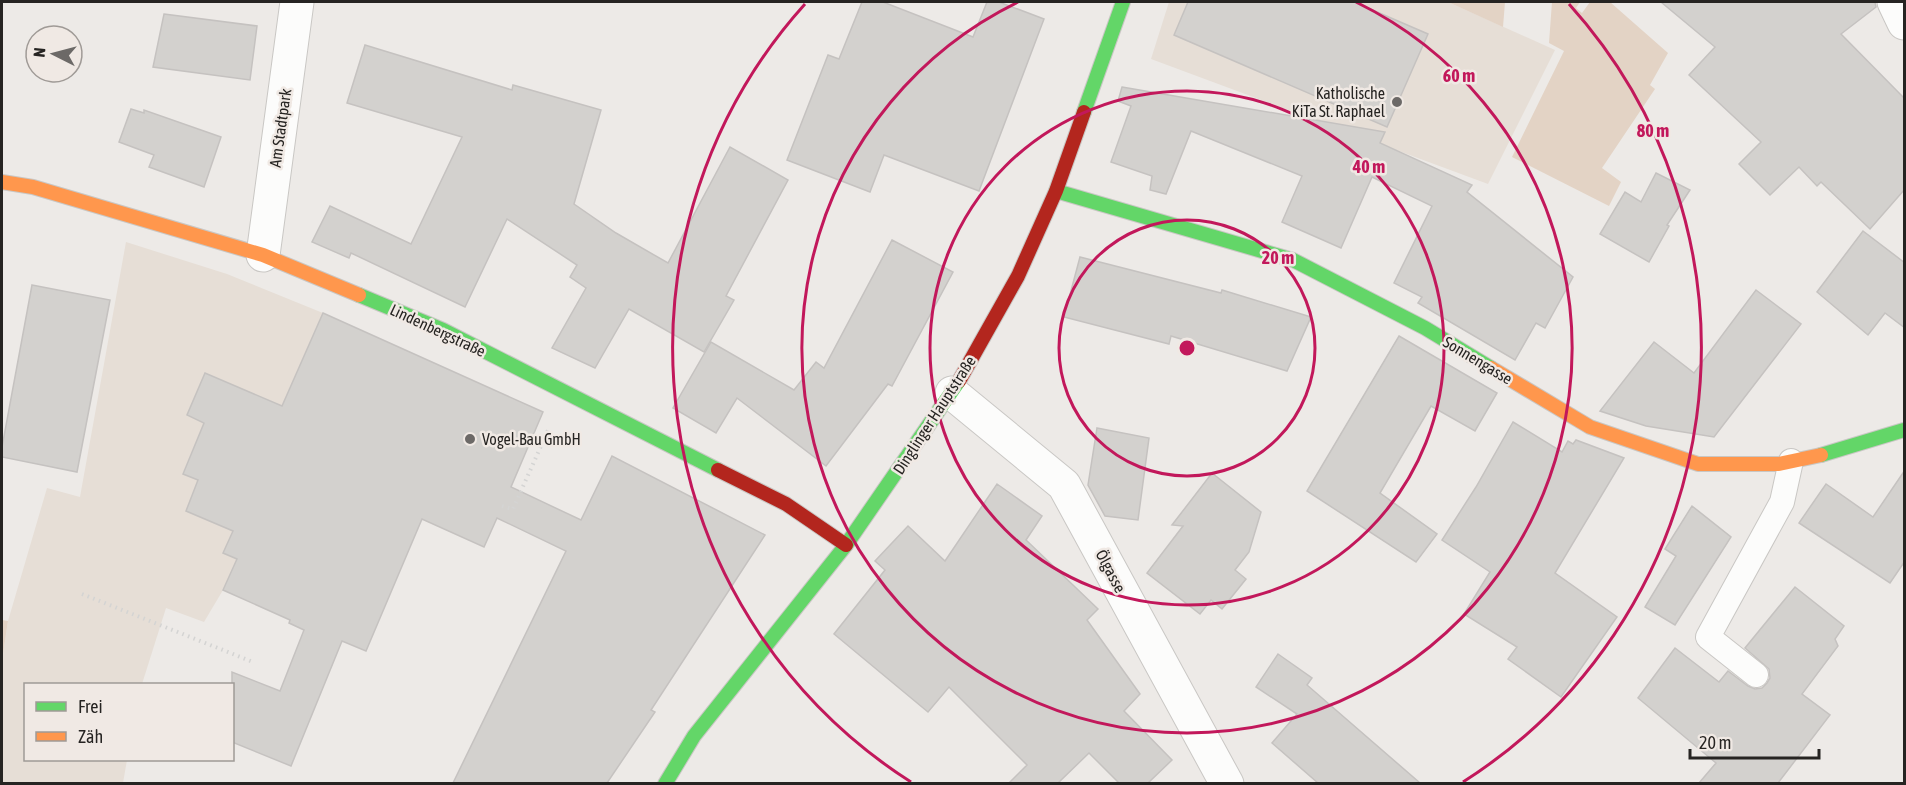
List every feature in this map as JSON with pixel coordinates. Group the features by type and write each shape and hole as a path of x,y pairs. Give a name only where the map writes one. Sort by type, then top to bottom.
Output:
{"street":[{"name":"Am Stadtpark","path":"263,255 297,2"},
{"name":"Dinglinger Hauptstraße","path":"665,783 694,736 846,545 952,393 1018,276 1056,191 1123,2"},
{"path":"1894,2 1905,23"},
{"name":"Lindenbergstraße","path":"2,182 33,187 263,255 443,330 786,504 846,545"},
{"name":"Sonnengasse","path":"1056,191 1293,260 1425,328 1590,427 1698,464 1779,464 1828,453 1905,430"},
{"name":"Ölgasse","path":"952,393 1064,485 1227,783"}],"lane":[{"path":"1756,675 1708,637 1782,502 1791,461"}],"path":[{"path":"502,506 513,509 565,392"},
{"path":"82,594 253,662"}],"shaded area":[{"name":"Katholische KiTa St. Raphael","path":"1169,2 1448,2 1555,50 1488,184 1151,59"},
{"path":"1448,2 1505,2 1503,27"},
{"path":"1552,2 1580,2 1576,8 1582,13 1590,2 1610,2 1668,53 1650,85 1655,89 1602,168 1621,182 1609,206 1512,157 1564,51 1549,43"},
{"path":"126,242 227,274 323,313 543,412 484,547 204,423 183,473 198,480 186,511 233,531 223,553 237,559 223,590 204,622 166,608 142,683 24,683 24,761 127,761 123,783 2,784 2,661 8,621 47,488 80,497"},
{"path":"2,620 8,621 2,661"}],"building":[{"path":"862,2 883,2 973,37 987,2 999,2 1044,19 979,191 884,155 870,192 787,160 828,55 839,59"},
{"path":"1188,2 1354,2 1428,34 1387,127 1174,35"},
{"path":"1661,2 1875,2 1876,7 1841,34 1905,99 1905,189 1870,229 1821,182 1817,186 1799,167 1770,195 1739,164 1761,142 1689,75 1715,47"},
{"path":"164,14 257,26 250,80 153,67"},
{"path":"365,45 512,90 513,85 601,110 574,204 616,233 668,263 730,147 788,180 726,296 734,300 704,352 629,309 595,368 552,348 586,288 570,277 577,265 507,219 465,307 351,253 349,258 312,242 330,206 411,244 462,137 347,103"},
{"path":"1122,87 1385,132 1380,143 1472,185 1467,192 1573,277 1545,328 1536,323 1515,360 1418,303 1422,297 1394,283 1432,206 1372,177 1341,248 1282,222 1302,176 1191,131 1166,194 1150,190 1152,176 1111,162 1131,106 1118,101"},
{"path":"131,109 144,113 144,110 221,137 204,187 149,167 154,155 119,142"},
{"path":"1656,173 1690,190 1667,225 1669,226 1649,262 1600,234 1625,192 1641,202"},
{"path":"1863,231 1905,263 1905,328 1885,313 1868,335 1817,292"},
{"path":"892,240 953,272 892,386 888,384 826,466 737,398 716,433 673,408 711,342 794,390 816,362 824,368"},
{"path":"1080,257 1221,293 1222,290 1311,317 1287,371 1171,336 1169,344 1064,317"},
{"path":"32,285 110,300 77,472 2,457"},
{"path":"1756,290 1801,324 1714,437 1646,426 1600,411 1654,342 1694,373"},
{"path":"323,313 543,412 511,487 581,520 612,456 765,535 651,710 655,712 607,783 453,783 566,551 497,518 484,547 422,519 366,651 342,641 291,766 234,743 232,672 280,691 304,630 289,623 290,620 223,590 237,559 223,553 233,531 186,511 198,480 183,474 204,423 187,415 205,373 282,406"},
{"path":"1399,336 1497,393 1475,431 1431,406 1380,493 1437,534 1416,562 1307,491"},
{"path":"1513,422 1562,452 1568,441 1573,444 1576,440 1624,458 1555,573 1617,617 1561,697 1508,659 1517,647 1464,614 1490,572 1442,540 1476,487"},
{"path":"1097,428 1149,438 1138,520 1105,516 1088,485"},
{"path":"1905,470 1905,561 1890,583 1799,523 1826,484 1873,517"},
{"path":"1212,473 1261,512 1249,552 1235,570 1246,579 1222,609 1211,600 1200,614 1147,573 1183,526 1172,525"},
{"path":"997,484 1042,516 1026,540 1098,609 1087,620 1140,694 1124,711 1172,760 1148,783 1119,783 1089,753 1058,783 1009,783 1027,765 949,687 928,712 834,634 885,570 875,561 908,526 945,561"},
{"path":"1692,506 1731,537 1675,625 1645,607 1676,556 1665,549"},
{"path":"1795,587 1844,626 1835,639 1838,646 1802,694 1830,715 1778,783 1699,783 1716,763 1638,698 1675,648 1719,682 1728,671 1748,686 1755,689 1762,688 1770,678 1769,669 1745,648"},
{"path":"1278,654 1312,678 1307,685 1420,783 1318,783 1272,743 1297,714 1256,687"}],"traffic: fast":[{"path":"1084,112 1123,2"},
{"path":"1056,191 1293,260 1425,328 1491,368"},
{"path":"359,295 443,330 718,470"},
{"path":"665,784 694,736 846,545 959,381"},
{"path":"1821,455 1904,430"}],"traffic: slow":[{"path":"2,182 33,187 263,255 359,295"},
{"path":"1491,368 1590,427 1698,464 1779,464 1821,455"}],"traffic: jam":[{"path":"959,381 1018,276 1056,191 1084,112"},
{"path":"718,470 786,504 846,545"}],"place":[{"name":"Katholische KiTa St. Raphael","path":"1397,102"},
{"name":"Vogel-Bau GmbH","path":"470,439"}]}
